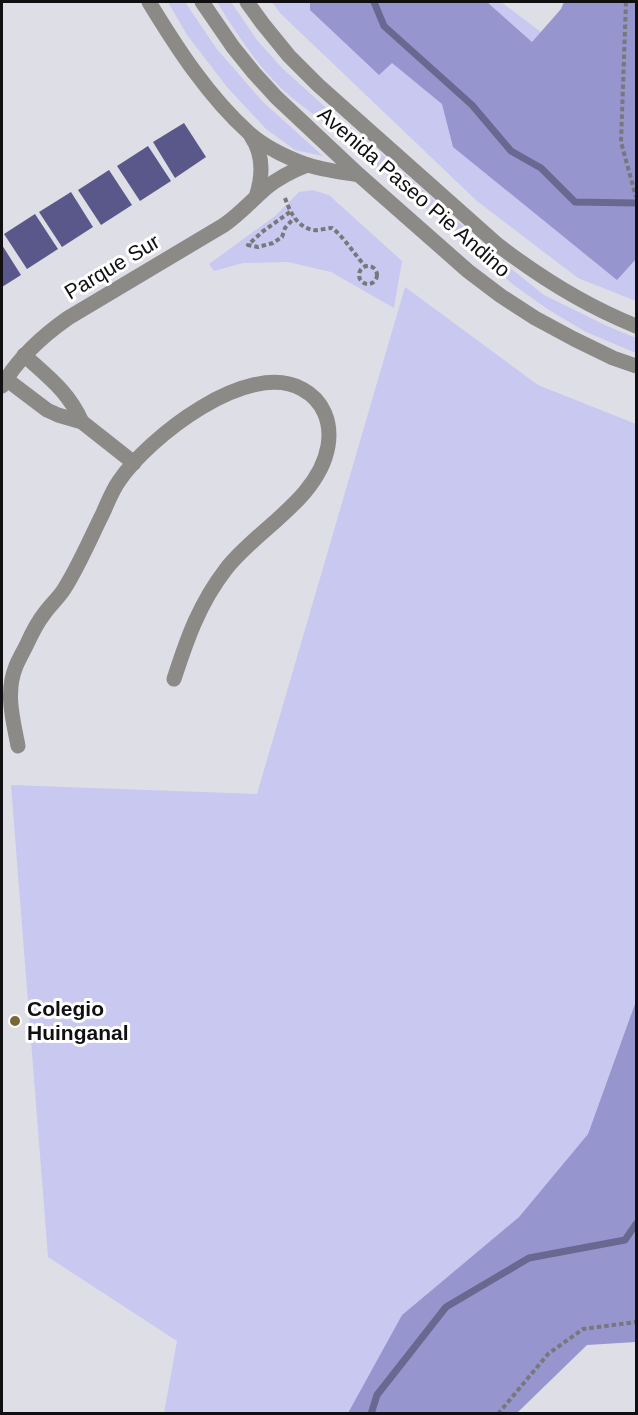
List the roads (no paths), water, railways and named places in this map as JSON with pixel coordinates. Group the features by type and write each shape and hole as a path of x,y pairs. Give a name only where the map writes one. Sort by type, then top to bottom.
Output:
{"street":[{"path":"149,2 194,70 250,133 278,152 307,165 359,175"},
{"name":"Avenida Paseo Pie Andino","path":"202,2 233,47 284,105 468,271 535,318 574,339 636,366"},
{"name":"Avenida Paseo Pie Andino","path":"247,2 290,56 318,85 498,245 560,289 636,326"},
{"path":"250,133 256,143 261,163 256,197"},
{"name":"Parque Sur","path":"4,382 24,355 52,329 224,225 278,179 288,172 307,165"},
{"path":"24,355 63,390 82,422"},
{"path":"4,382 58,416 82,422 134,463"},
{"path":"18,746 10,694 16,666 34,628 66,588 115,488 127,471 163,436 224,395 255,384 288,383 312,395 326,414 328,447 323,462 308,490 242,550 214,585 195,619 174,679"}],"waterway":[{"path":"374,2 384,26 472,105 511,151 541,168 575,202 636,203"},
{"path":"371,1414 377,1395 446,1307 529,1258 625,1240 636,1224"}],"place":[{"name":"Colegio Huinganal","path":"15,1021"}]}
